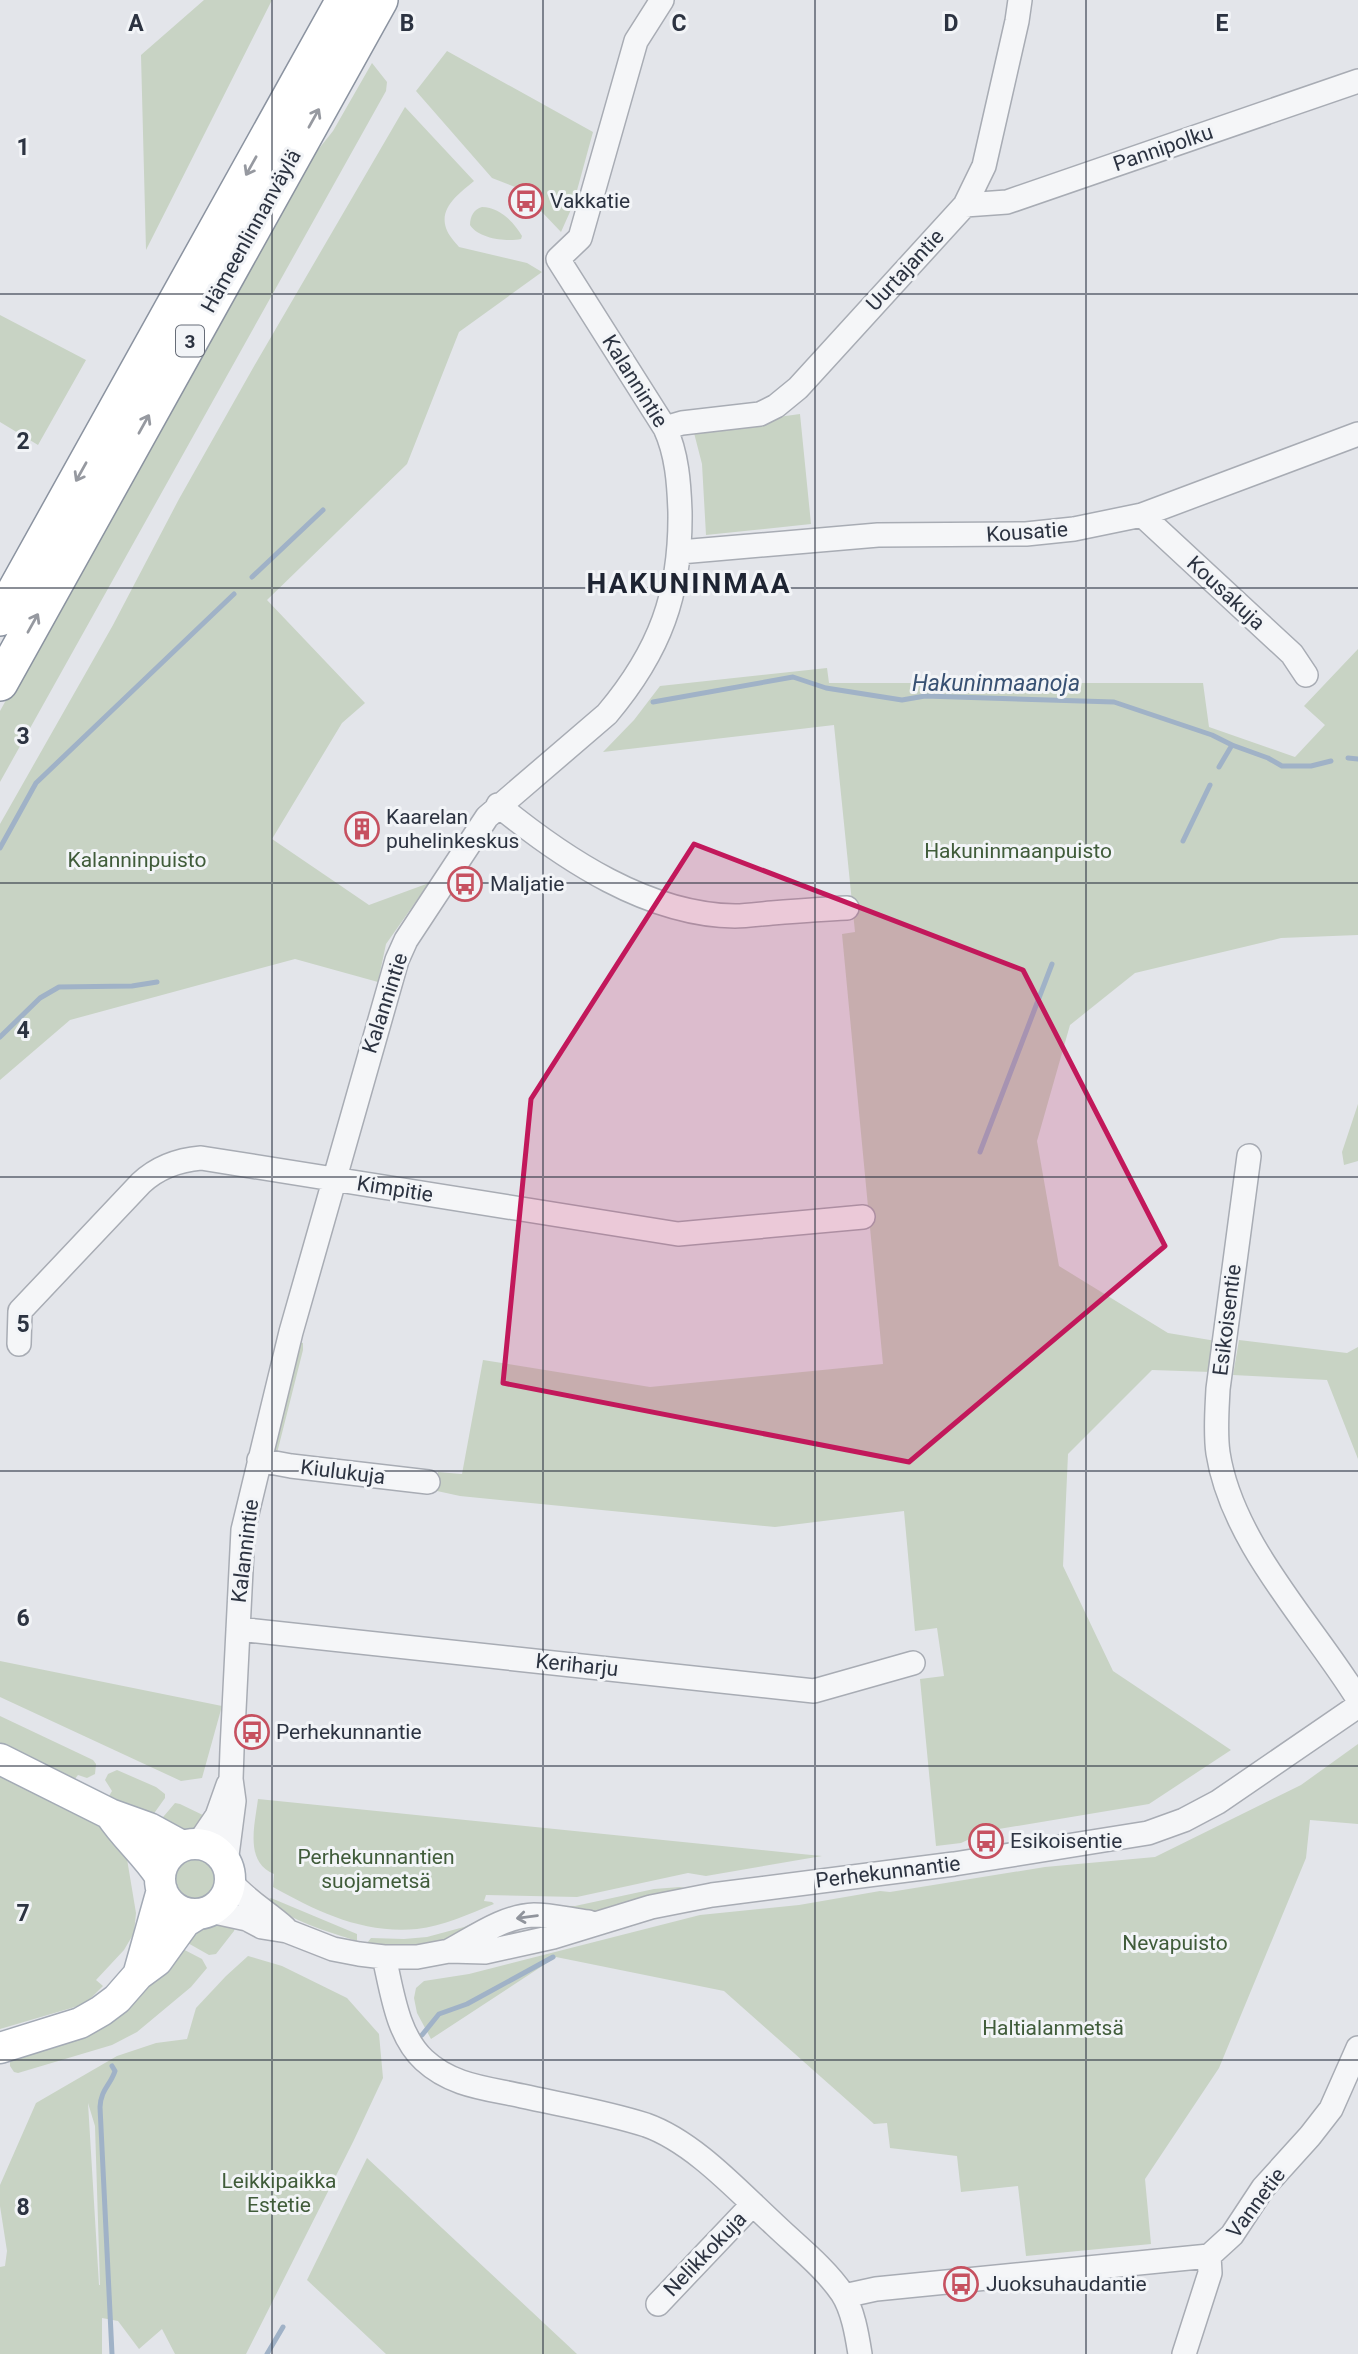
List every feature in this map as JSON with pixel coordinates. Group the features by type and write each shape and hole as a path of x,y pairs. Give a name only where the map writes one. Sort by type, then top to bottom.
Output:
{"highway":[{"name":"Hämeenlinnanväylä","path":"0,618 344,0"},
{"name":"Hämeenlinnanväylä","path":"0,683 380,0"}],"main road":[{"path":"0,1759 110,1814 190,1845 212,1848 228,1872 224,1899 185,1922 157,1961 138,1975 117,1999 80,2023 0,2048"},
{"path":"110,1814 122,1833 150,1861 169,1903 190,1914 204,1912"},
{"path":"138,1975 161,1883 161,1868 169,1855 190,1845"}],"street":[{"name":"Kalannintie","path":"228,1872 234,1801 231,1779 243,1530 290,1332 397,960 406,940 486,817 607,713 620,698 654,645 673,596 680,552 680,492 672,443 558,259 580,238 636,41 662,0"},
{"name":"Uurtajantie","path":"665,428 682,423 760,414 776,406 798,388 965,205 984,166 1020,0"},
{"name":"Pannipolku","path":"965,205 1007,202 1358,80"},
{"name":"Kousatie","path":"680,552 878,535 1026,534 1074,529 1142,515 1358,434"},
{"name":"Kousakuja","path":"1142,515 1292,654 1306,675"},
{"path":"498,805 522,826 614,884 655,902 690,912 736,916 847,908"},
{"name":"Esikoisentie","path":"1249,1156 1218,1389 1216,1420 1219,1453 1234,1509 1253,1545 1358,1699"},
{"name":"Kimpitie","path":"19,1344 20,1311 141,1183 164,1167 190,1159 201,1158 678,1234 863,1217"},
{"name":"Kiulukuja","path":"259,1460 428,1482"},
{"name":"Keriharju","path":"238,1629 814,1691 913,1662"},
{"name":"Perhekunnantie","path":"204,1912 247,1919 262,1927 287,1931 333,1949 384,1957 449,1951 485,1952 553,1937 652,1907 712,1895 954,1864 1148,1833 1184,1820 1218,1802 1358,1706"},
{"name":"Kalannintie","path":"190,1845 217,1816 231,1779"},
{"name":"Perhekunnantie","path":"228,1872 246,1898 287,1931"},
{"path":"384,1957 399,2019 421,2057 443,2074 465,2085 646,2125 695,2153 825,2272 844,2296 857,2334 860,2354"},
{"name":"Vannetie","path":"844,2296 876,2289 1209,2256 1232,2235 1262,2188 1331,2109 1358,2049"},
{"name":"Nelikkokuja","path":"658,2304 753,2204"},
{"path":"1184,2354 1210,2273 1209,2256"}],"highlighted area":[{"path":"694,844 1023,970 1165,1246 909,1462 503,1383 531,1099"}],"green space":[{"path":"204,0 272,0 146,250 141,55"},
{"path":"447,51 593,132 573,205 561,232 520,189 492,178 416,91"},
{"path":"372,63 387,82 386,91 0,782 0,711 297,176 333,131"},
{"name":"Kalanninpuisto","path":"405,107 474,181 452,201 445,213 446,228 454,241 459,247 527,263 542,272 459,332 407,464 267,600 365,703 342,723 272,839 369,905 429,883 386,944 378,982 295,959 70,1020 0,1080 0,824 113,625 179,499"},
{"path":"482,207 505,216 519,231 521,239 494,238 474,230 470,225 472,216"},
{"path":"0,315 86,360 38,445 0,422"},
{"path":"800,414 811,524 706,535 702,464 693,429"},
{"name":"Hakuninmaanpuisto","path":"1358,649 1358,935 1281,938 1135,973 1070,1025 1037,1141 1059,1266 1168,1333 1216,1341 1211,1372 1152,1370 1068,1454 1063,1566 1113,1671 1231,1750 1149,1804 987,1831 961,1843 936,1846 920,1679 944,1676 937,1628 915,1631 904,1511 775,1527 460,1496 437,1491 438,1472 462,1474 483,1360 650,1387 883,1364 842,934 855,932 834,725 603,752 634,720 660,686 827,668 829,683 1203,683 1209,727 1295,757 1325,725 1304,706"},
{"path":"1358,1104 1358,1161 1344,1165 1342,1152"},
{"path":"1239,1340 1347,1353 1358,1347 1358,1459 1327,1380 1233,1375"},
{"path":"299,1342 303,1343 303,1350 276,1457 272,1452"},
{"path":"0,1661 222,1706 202,1778 181,1781 0,1697"},
{"path":"0,1716 93,1760 96,1764 95,1774 87,1778 78,1775 74,1780 0,1747"},
{"name":"Haltialanmetsä","path":"1358,1744 1358,1824 1310,1820 1306,1858 1219,2068 1145,2179 1151,2244 1026,2256 1018,2186 961,2192 957,2156 890,2148 887,2123 874,2124 724,1991 556,1957 431,2039 417,2013 414,1998 416,1988 424,1981 469,1974 700,1915 799,1905 1045,1867 1155,1857 1301,1785"},
{"path":"0,1770 78,1807 133,1849 127,1859 136,1913 134,1933 124,1950 96,1980 103,1986 85,2004 0,2029"},
{"path":"117,1770 156,1787 165,1794 150,1819 109,1796 112,1791 105,1780 108,1774"},
{"name":"Perhekunnantien suojametsä","path":"258,1799 822,1856 706,1876 688,1873 577,1897 486,1895 484,1901 494,1904 446,1922 417,1929 397,1930 360,1924 324,1913 273,1887 274,1874 258,1861 255,1852 254,1831"},
{"path":"175,1803 209,1818 203,1825 185,1832 158,1823"},
{"path":"194,1856 210,1863 217,1879 210,1895 194,1902 178,1895 171,1879 178,1863"},
{"path":"654,1889 689,1889 589,1913 421,1945 367,1943 371,1938 427,1937 464,1927 506,1908 521,1905 575,1906"},
{"path":"271,1898 357,1934 357,1941 298,1920 267,1900"},
{"path":"211,1921 236,1923 234,1931 216,1954 209,1955 179,1938"},
{"path":"175,1945 202,1959 207,1968 191,1987 137,2032 112,2045 14,2072 10,2066 10,2054 124,2011 147,1989"},
{"name":"Leikkipaikka Estetie","path":"248,1956 282,1966 347,1998 379,2034 383,2078 246,2354 175,2354 162,2329 139,2349 118,2321 102,2318 102,2354 0,2354 0,2267 5,2266 7,2251 0,2206 0,2185 36,2103 117,2056 156,2043 187,2039 196,2008","holes":["88,2103 95,2126 100,2285"]},
{"path":"367,2158 577,2354 386,2354 307,2280"}],"waterway":[{"path":"252,577 323,510"},
{"path":"0,848 36,783 234,594"},
{"name":"Hakuninmaanoja","path":"653,702 793,677 826,688 902,700 925,696 1114,702 1212,735 1282,766 1311,766 1331,761"},
{"path":"1219,767 1232,745"},
{"name":"Hakuninmaanoja","path":"1348,758 1358,759"},
{"path":"1183,841 1210,785"},
{"path":"980,1152 1052,964"},
{"name":"Hakuninmaanoja","path":"0,1037 40,998 59,987 132,986 157,982"},
{"path":"422,2035 439,2014 467,2004 553,1957"},
{"path":"112,2066 115,2071 102,2096 100,2107 112,2354"},
{"path":"267,2354 283,2327"}],"place":[{"name":"Vakkatie","path":"526,201"},
{"name":"Kaarelan puhelinkeskus","path":"362,829"},
{"name":"Maljatie","path":"465,884"},
{"name":"Perhekunnantie","path":"252,1732"},
{"name":"Esikoisentie","path":"986,1841"},
{"name":"Juoksuhaudantie","path":"961,2284"}],"district":[{"name":"HAKUNINMAA","path":"689,583"}],"park label":[{"name":"Nevapuisto","path":"1175,1943"}]}
